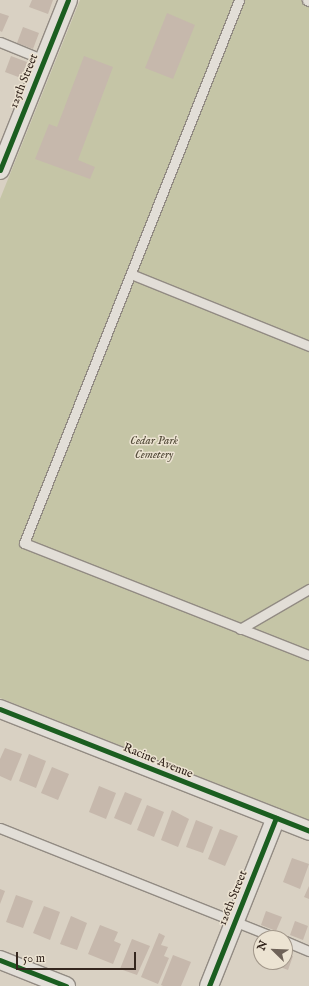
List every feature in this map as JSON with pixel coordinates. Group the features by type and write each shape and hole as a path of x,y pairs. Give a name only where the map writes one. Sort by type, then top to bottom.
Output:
{"street":[{"name":"125th Street","path":"0,170 68,0"},
{"name":"Racine Avenue","path":"0,709 309,831"},
{"name":"126th Street","path":"209,986 276,818"},
{"path":"0,960 66,986"}],"lane":[{"path":"239,0 24,543 309,655"},
{"path":"0,42 44,60"},
{"path":"131,274 309,346"},
{"path":"240,629 309,590"},
{"path":"0,828 256,930"},
{"path":"293,944 309,951"}],"green space":[{"name":"Cedar Park Cemetery","path":"80,0 309,0 309,820 0,698 0,199"}],"building":[{"path":"32,0 53,0 48,14 29,7"},
{"path":"0,13 9,16 2,32 0,31"},
{"path":"167,13 195,25 173,79 145,68"},
{"path":"23,27 39,33 33,49 17,43"},
{"path":"11,56 27,62 21,78 5,72"},
{"path":"84,56 113,67 78,160 95,167 90,179 35,159 49,124 57,127"},
{"path":"5,748 22,754 11,781 0,776 0,759"},
{"path":"29,754 46,761 36,788 19,781"},
{"path":"52,767 69,774 58,800 41,793"},
{"path":"99,786 116,793 106,819 89,812"},
{"path":"125,792 142,799 131,825 114,818"},
{"path":"147,805 164,812 154,837 137,830"},
{"path":"172,810 189,819 178,847 161,840"},
{"path":"196,820 213,827 203,853 186,847"},
{"path":"220,829 238,836 225,866 208,859"},
{"path":"292,858 309,864 300,889 283,882"},
{"path":"309,886 309,899 304,897"},
{"path":"0,889 5,891 0,904"},
{"path":"16,895 33,901 23,928 6,922"},
{"path":"44,906 60,912 50,940 33,933"},
{"path":"266,911 282,917 276,930 261,925"},
{"path":"71,916 87,923 77,950 60,944"},
{"path":"295,921 308,926 303,940 293,936 292,930"},
{"path":"100,925 118,932 114,941 121,944 113,964 88,954"},
{"path":"159,933 165,936 161,945 168,947 164,956 169,958 158,984 141,977"},
{"path":"132,939 150,946 137,975 120,969"},
{"path":"173,955 191,962 181,986 163,986 161,985"}],"cycle path":[{"path":"0,170 68,0"},
{"path":"0,709 309,831"},
{"path":"209,986 276,818"},
{"path":"0,960 66,986"}]}
